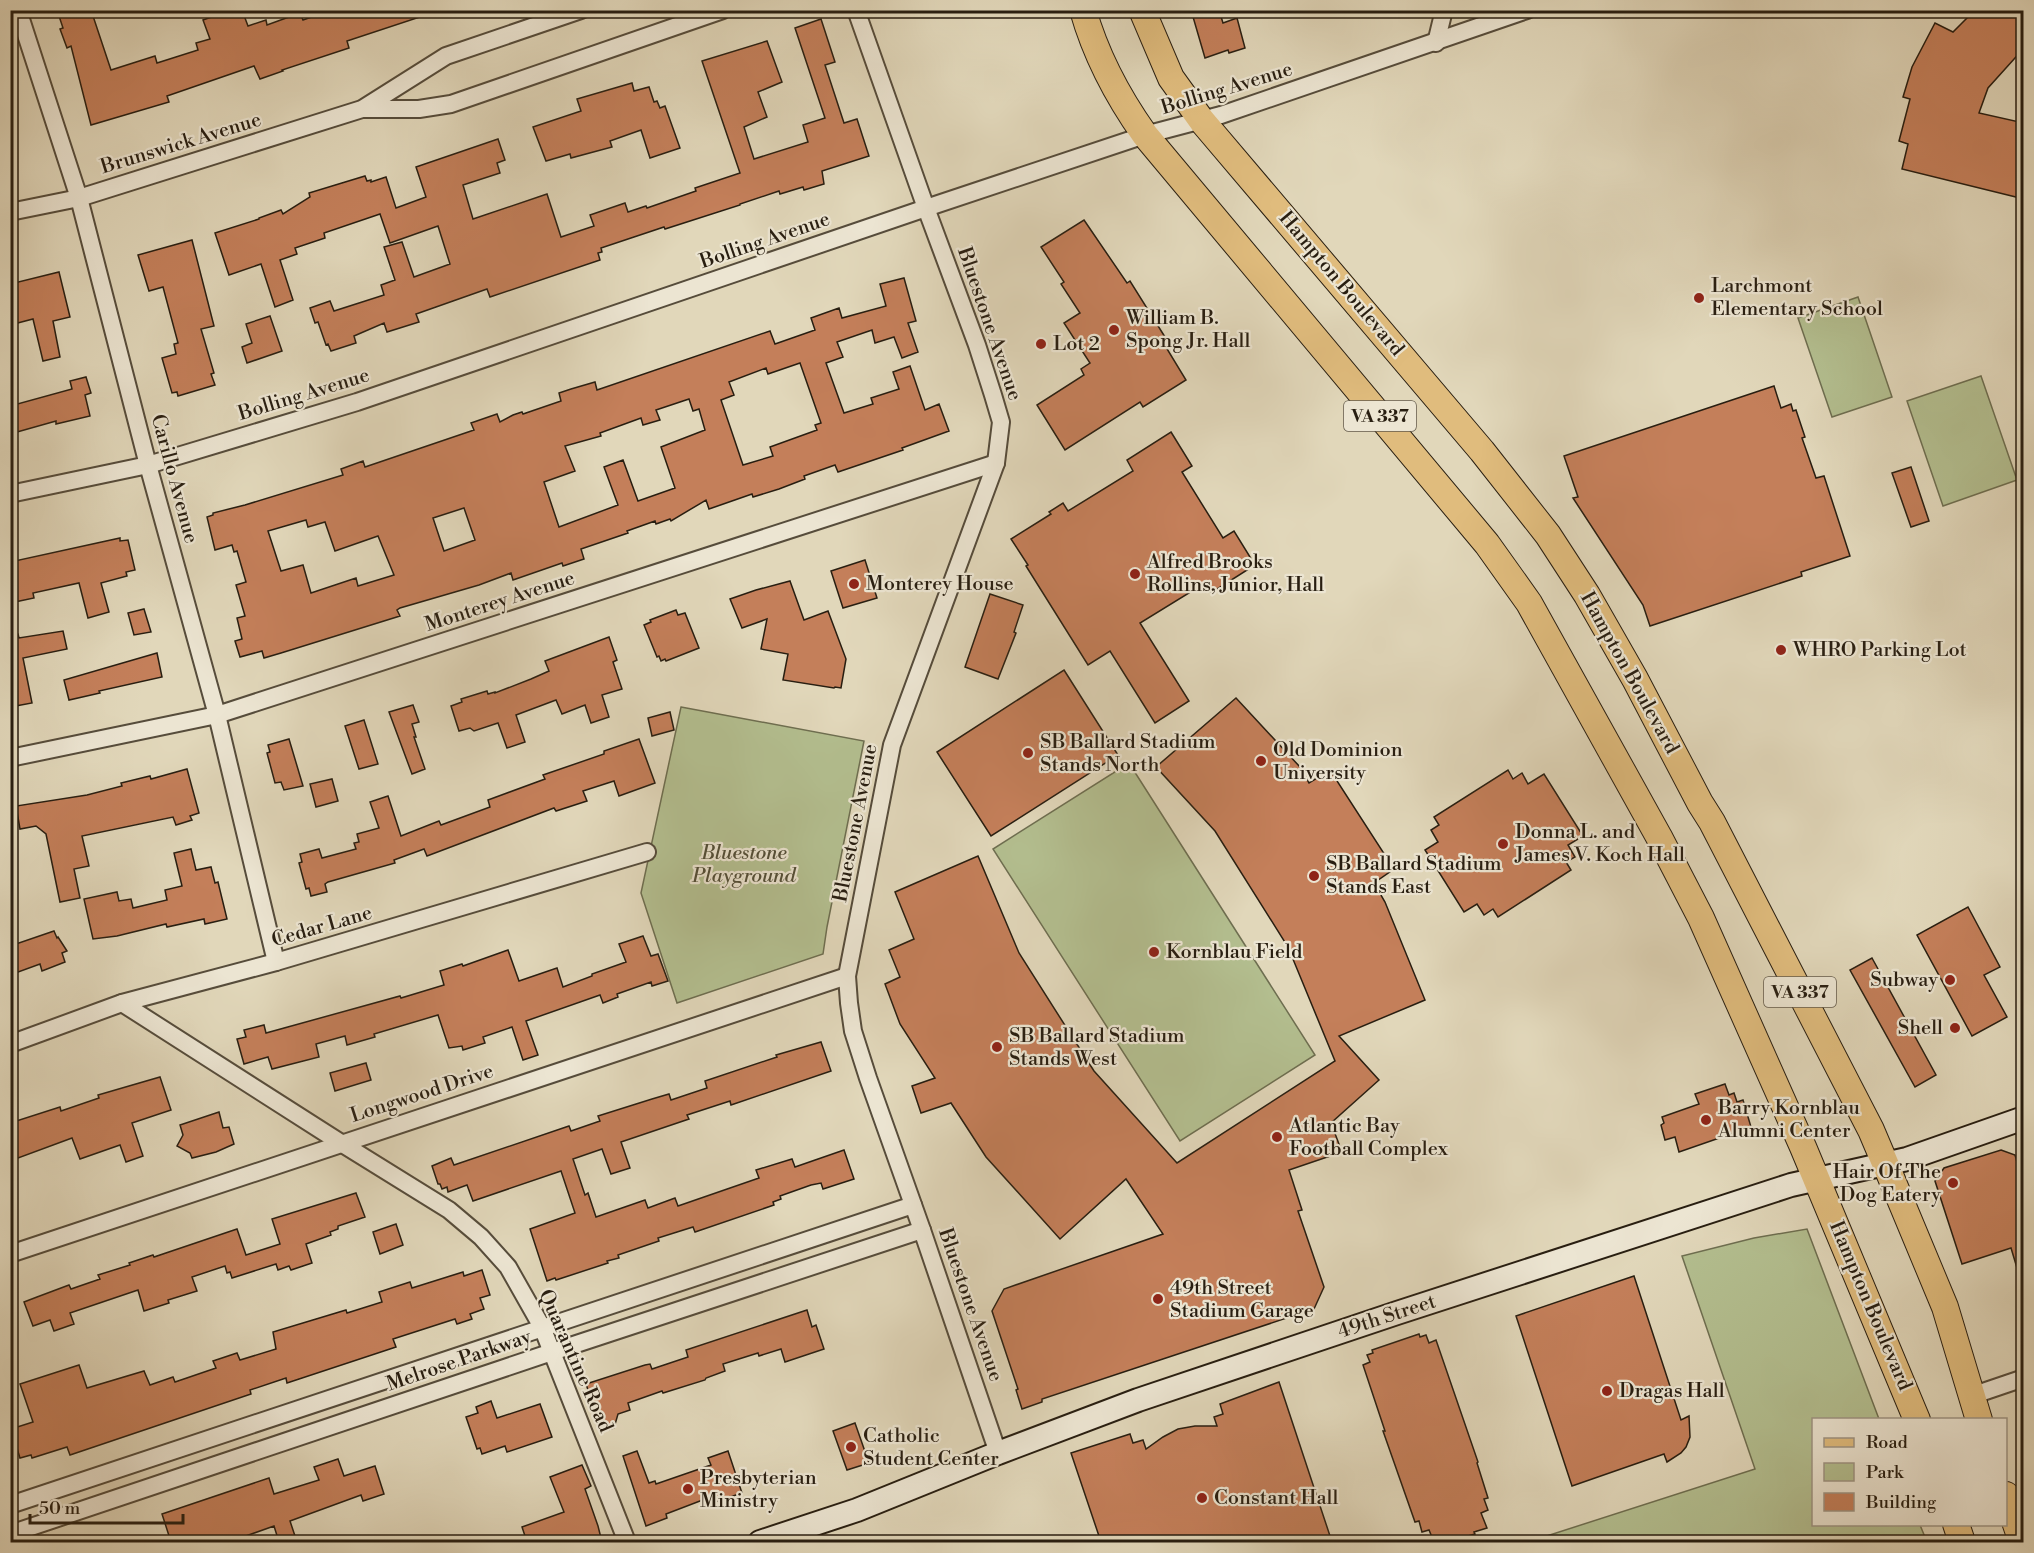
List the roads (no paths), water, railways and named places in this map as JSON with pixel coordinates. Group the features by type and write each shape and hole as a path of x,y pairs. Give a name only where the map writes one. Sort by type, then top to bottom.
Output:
{"main road":[{"name":"Hampton Boulevard","path":"1083,10 1089,32 1122,103 1145,135 1486,544 1529,603 1701,918 1766,1060 1917,1418"},
{"name":"Hampton Boulevard","path":"1142,10 1171,78 1202,121 1474,441 1548,535 1587,596 1635,679 1712,822 1870,1130 1945,1307 1975,1408"},
{"path":"2007,1498 2022,1542"},
{"path":"1957,1526 1962,1542"}],"street":[{"name":"Carillo Avenue","path":"18,10 79,198 148,465 217,716 276,962"},
{"name":"Brunswick Avenue","path":"10,212 79,198 362,109 446,56 581,10"},
{"name":"Brunswick Avenue","path":"362,109 419,109 451,104 723,10"},
{"name":"Bluestone Avenue","path":"856,10 977,345 1001,422 996,463 892,745 847,976 849,1003 853,1031 868,1078 998,1452"},
{"path":"1436,42 1444,10"},
{"name":"Bolling Avenue","path":"10,494 148,465 357,402 926,208 1145,135 1202,121 1527,10"},
{"name":"Monterey Avenue","path":"10,758 217,716 996,463"},
{"name":"Cedar Lane","path":"10,1044 122,1003 276,962 646,852"},
{"name":"Longwood Drive","path":"10,1254 847,976"},
{"name":"Quarantine Road","path":"122,1003 449,1210 481,1237 508,1267 542,1327 627,1542"},
{"name":"49th Street","path":"760,1542 856,1510 998,1452 1138,1400 1367,1323 1791,1185 1907,1159 2024,1118"},
{"name":"Melrose Parkway","path":"10,1505 913,1204"},
{"name":"Melrose Parkway","path":"10,1534 922,1230"},
{"path":"1975,1408 2024,1378"}],"place":[{"name":"Larchmont Elementary School","path":"1699,298"},
{"name":"William B. Spong Jr. Hall","path":"1114,330"},
{"name":"Lot 2","path":"1041,344"},
{"name":"Alfred Brooks Rollins, Junior, Hall","path":"1135,574"},
{"name":"Monterey House","path":"854,584"},
{"name":"WHRO Parking Lot","path":"1781,650"},
{"name":"SB Ballard Stadium Stands North","path":"1028,753"},
{"name":"Old Dominion University","path":"1261,761"},
{"name":"Donna L. and James V. Koch Hall","path":"1503,844"},
{"name":"SB Ballard Stadium Stands East","path":"1314,876"},
{"name":"Kornblau Field","path":"1154,952"},
{"name":"Subway","path":"1950,980"},
{"name":"Shell","path":"1955,1028"},
{"name":"SB Ballard Stadium Stands West","path":"997,1047"},
{"name":"Barry Kornblau Alumni Center","path":"1706,1120"},
{"name":"Atlantic Bay Football Complex","path":"1277,1137"},
{"name":"Hair Of The Dog Eatery","path":"1953,1183"},
{"name":"49th Street Stadium Garage","path":"1158,1299"},
{"name":"Dragas Hall","path":"1607,1391"},
{"name":"Catholic Student Center","path":"851,1447"},
{"name":"Presbyterian Ministry","path":"688,1489"},
{"name":"Constant Hall","path":"1202,1498"}],"park label":[{"name":"Bluestone Playground","path":"744,864"}]}
